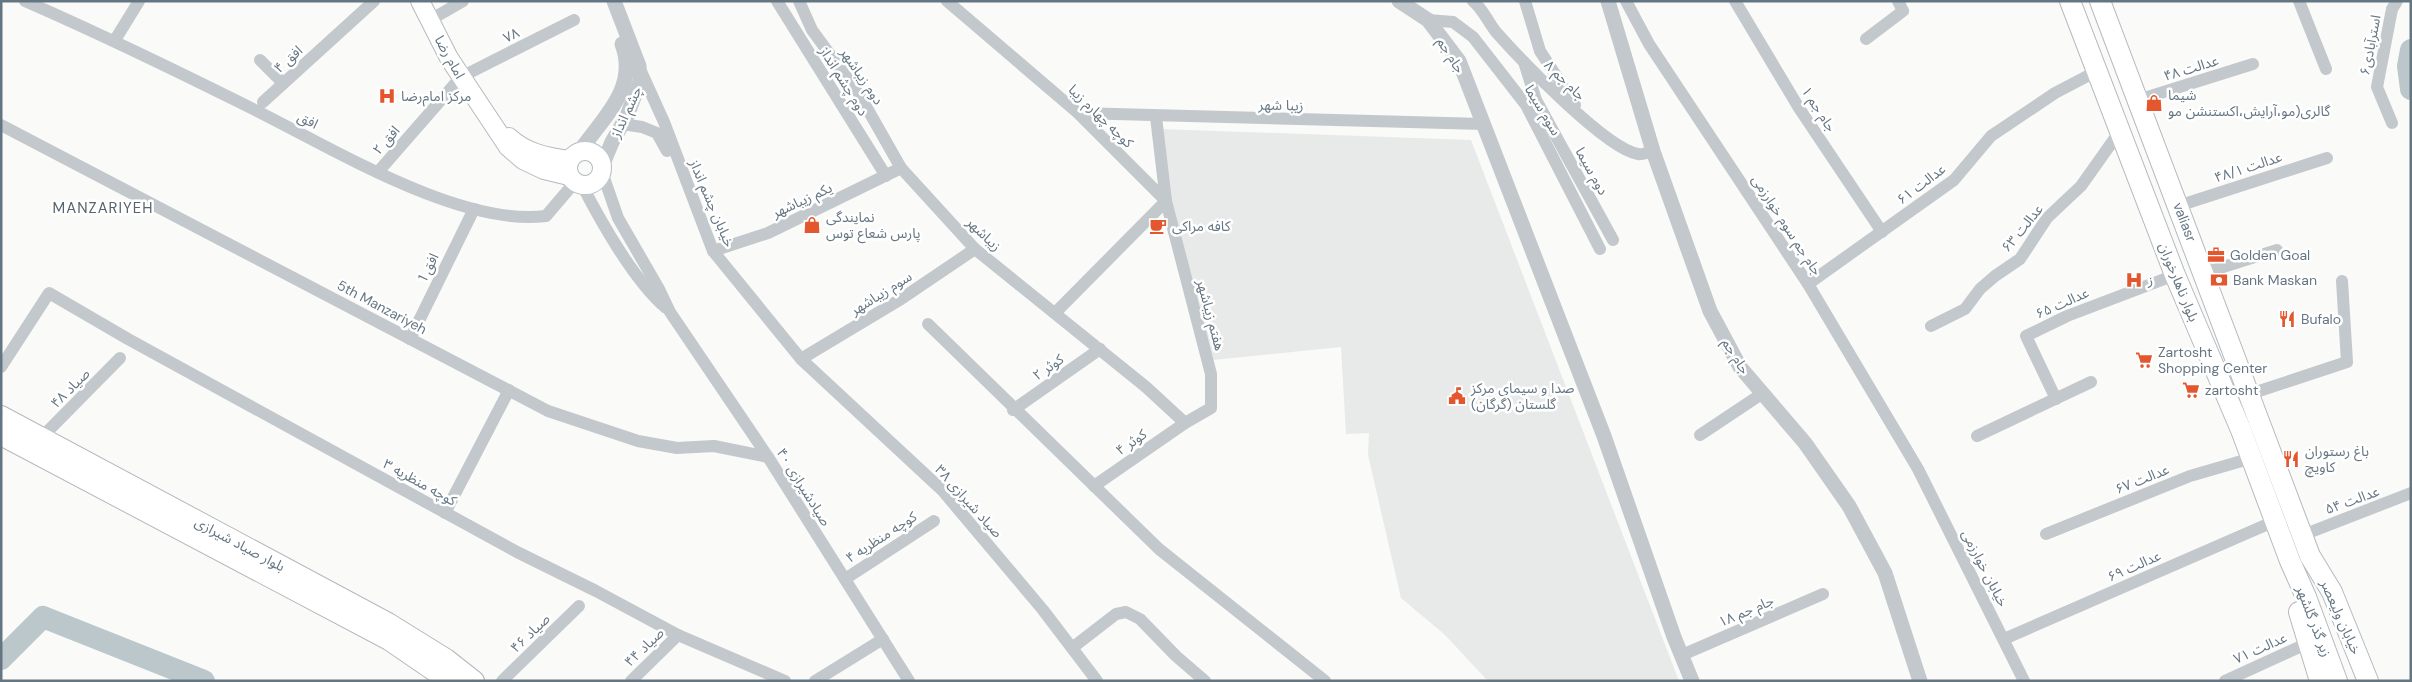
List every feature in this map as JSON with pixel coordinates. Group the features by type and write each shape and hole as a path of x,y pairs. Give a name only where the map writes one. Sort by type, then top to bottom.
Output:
{"main road":[{"name":"امام رضا","path":"420,1 461,77 482,110 508,147 522,160 544,170 575,171 591,152 596,156 602,169"},
{"name":"بلوار ناهارخوران","path":"2070,1 2175,275 2242,430 2290,561"},
{"name":"valiasr","path":"2100,1 2310,556"},
{"path":"575,171 596,182 602,169"},
{"name":"بلوار صیاد شیرازی","path":"1,416 37,445 389,640 449,681"},
{"path":"2242,430 2261,424"},
{"name":"بلوار صیاد شیرازی","path":"1,434 37,445 388,623 446,659 474,681"},
{"name":"زیر گذر گلشهر","path":"2310,556 2316,595 2349,681"},
{"name":"خیابان ولیعصر","path":"2310,556 2332,592 2368,681"},
{"path":"2290,561 2295,598 2320,681"},
{"name":"زیر گذر گلشهر","path":"2290,561 2306,597 2337,681"}],"street":[{"name":"افق","path":"25,1 115,40 378,172 436,198 474,209 528,219 546,216 575,171"},
{"path":"115,40 139,1"},
{"name":"افق ۴","path":"263,102 374,1"},
{"path":"430,20 463,1"},
{"name":"چشم انداز","path":"575,171 620,96 627,78 626,56 603,1"},
{"name":"چشم انداز","path":"602,169 612,142 622,124 640,81 640,66 614,1"},
{"name":"دوم چشم انداز","path":"777,1 886,176"},
{"name":"دوم زیباشهر","path":"799,1 812,30 858,94 901,168"},
{"name":"کوچه چهارم زیبا","path":"947,1 1078,113 1166,201"},
{"path":"1400,1 1428,20"},
{"name":"۸ جام جم","path":"1473,1 1495,31 1523,60 1614,144 1639,154 1653,151"},
{"path":"1525,1 1540,50 1584,118"},
{"name":"جام جم","path":"1608,1 1653,151 1710,311 1740,367 1805,443 1850,506 1885,574 1920,681"},
{"name":"جام جم سوم خوارزمی","path":"1626,1 1649,44 1808,284 1918,469"},
{"name":"۱ جام جم","path":"1735,1 1799,108 1882,232"},
{"path":"1866,38 1903,11 1898,1"},
{"path":"2299,1 2326,69"},
{"name":"استرآبادی۶","path":"2392,123 2377,87 2392,9 2397,1"},
{"name":"۷۸","path":"461,77 574,20"},
{"name":"جام جم","path":"1428,20 1459,62 1604,436 1692,681"},
{"name":"سوم سیما","path":"1428,20 1453,22 1473,37 1526,105 1600,249"},
{"path":"260,60 283,83"},
{"name":"دوم سیما","path":"1523,60 1536,100 1613,240"},
{"name":"عدالت ۴۸","path":"2138,100 2253,64"},
{"name":"خیابان چشم انداز","path":"640,66 664,122 686,185 713,251 801,359"},
{"name":"عدالت ۶۱","path":"1808,284 1954,180 1991,136 2056,93 2097,71"},
{"name":"افق ۲","path":"378,172 461,77"},
{"name":"زیبا شهر","path":"1078,113 1483,124"},
{"path":"1055,313 1166,201 1156,116"},
{"path":"622,124 642,127 658,133 669,154 675,173 686,185"},
{"name":"5th Manzariyeh","path":"1,125 548,411 638,441 677,448 714,446 768,457"},
{"name":"عدالت ۶۳","path":"1931,326 1965,309 1980,289 2020,259 2047,218 2081,186 2120,130"},
{"name":"عدالت ۴۸/۱","path":"2178,206 2327,158"},
{"name":"یکم زیباشهر","path":"713,251 768,233 901,168"},
{"name":"زیباشهر","path":"901,168 975,249 1146,387 1185,423"},
{"name":"۴۰ صیادشیرازی","path":"602,169 618,218 659,289 670,312 768,457 909,681"},
{"name":"۴۰ صیادشیرازی","path":"575,171 599,218 653,298 670,312"},
{"name":"هفتم زیباشهر","path":"1166,201 1211,374 1211,408 1185,423"},
{"name":"افق 1","path":"410,339 474,209"},
{"name":"سوم زیباشهر","path":"801,359 902,299 975,249"},
{"path":"2204,273 2277,250"},
{"name":"عدالت ۶۵","path":"2056,399 2026,336 2067,316 2175,275"},
{"path":"2250,394 2347,362 2342,281"},
{"name":"کوچه منظریه ۳","path":"1,367 49,293 128,339 445,513 678,635 785,681"},
{"path":"928,324 1013,410 1159,550 1325,681"},
{"name":"کوثر ۲","path":"1013,410 1100,349"},
{"name":"صیاد ۴۸","path":"37,445 120,358"},
{"name":"صیاد شیرازی ۳۸","path":"801,359 942,490 1043,610 1097,681"},
{"path":"1977,436 2091,382"},
{"path":"445,513 509,390"},
{"path":"1700,435 1763,393"},
{"name":"کوثر ۴","path":"1094,486 1185,423"},
{"name":"عدالت ۶۷","path":"2046,534 2190,476 2252,458"},
{"name":"خیابان خوارزمی","path":"1918,469 2024,681"},
{"name":"عدالت ۵۴","path":"2303,535 2411,493"},
{"name":"کوچه منظریه ۴","path":"845,579 934,521"},
{"name":"عدالت ۶۹","path":"2004,640 2275,521"},
{"name":"۱۸ جام جم","path":"1682,655 1823,594"},
{"name":"صیاد ۴۶","path":"502,681 579,606"},
{"path":"1072,648 1116,614 1126,612 1140,619 1176,656 1205,681"},
{"name":"صیاد ۴۴","path":"631,681 678,635"},
{"path":"815,681 883,639"},
{"name":"عدالت ۷۱","path":"2225,681 2308,643"}],"shaded area":[{"name":"صدا و سیمای مرکز گلستان (گرگان)","path":"1161,129 1471,140 1679,681 1488,681 1444,634 1401,598 1368,455 1369,433 1346,434 1341,347 1213,360 1173,211"}],"waterway":[{"path":"2411,50 2408,66 2411,89"},
{"path":"1,659 43,617 204,681"}],"place":[{"name":"مرکز امام‌رضا","path":"387,96"},
{"name":"شیما گالری(مو،آرایش،اکستنشن مو","path":"2154,103"},
{"name":"نمایندگی پارس شعاع توس","path":"812,225"},
{"name":"کافه مراکی","path":"1158,226"},
{"name":"Golden Goal","path":"2216,255"},
{"name":"ز","path":"2134,280"},
{"name":"Bank Maskan","path":"2219,280"},
{"name":"Bufalo","path":"2287,319"},
{"name":"Zartosht Shopping Center","path":"2144,360"},
{"name":"zartosht","path":"2191,390"},
{"name":"صدا و سیمای مرکز گلستان (گرگان)","path":"1457,396"},
{"name":"باغ رستوران کاویچ","path":"2291,459"}],"district":[{"name":"MANZARIYEH","path":"103,208"}]}
